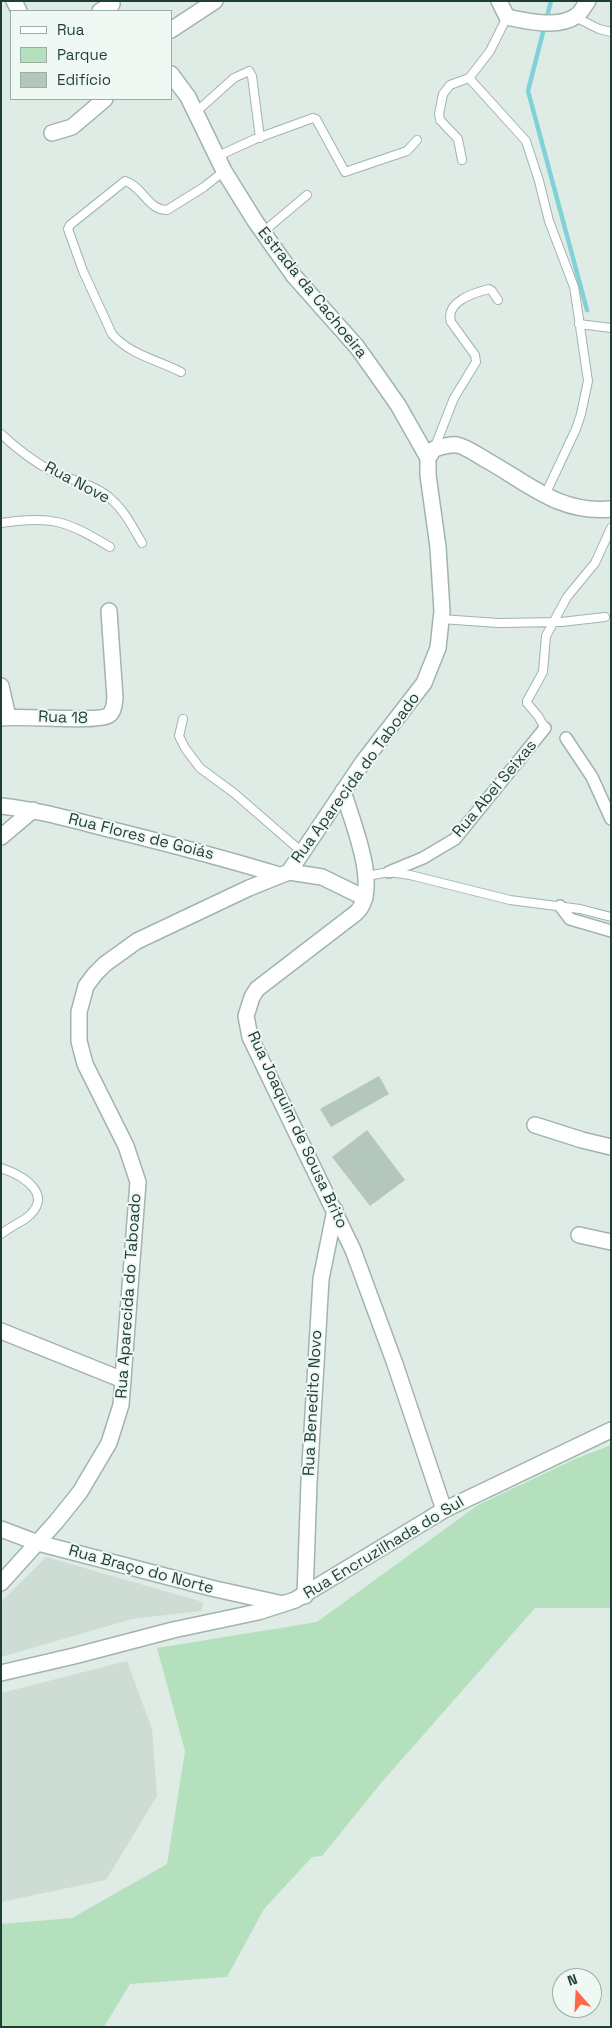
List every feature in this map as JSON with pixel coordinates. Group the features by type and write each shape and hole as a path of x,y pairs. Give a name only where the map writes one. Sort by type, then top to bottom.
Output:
{"street":[{"path":"172,29 215,1"},
{"path":"499,1 506,17 531,22 562,22 575,17 588,1"},
{"name":"Estrada da Cachoeira","path":"172,75 188,97 224,171 263,232 294,276 357,347 431,453"},
{"path":"52,133 72,127 104,100"},
{"path":"431,453 457,445 504,470 555,501 577,509 596,511 611,509"},
{"name":"Rua Aparecida do Taboado","path":"1,1583 38,1543 80,1492 109,1443 121,1405 138,1182 126,1146 85,1064 78,1029 82,998 86,986 105,964 137,941 284,873 302,852 343,791 424,683 438,648 441,619 438,547 428,475 431,453"},
{"name":"Rua 18","path":"4,717 99,719 111,714 114,709 115,698 109,611"},
{"path":"1,686 4,717"},
{"name":"Rua Abel Seixas","path":"389,872 423,858 455,839 545,728"},
{"path":"566,738 592,777 611,819"},
{"path":"343,791 366,876 365,898"},
{"name":"Rua Flores de Goiás","path":"1,806 33,810 284,873 322,877 365,898"},
{"path":"1,838 33,810"},
{"name":"Rua Joaquim de Sousa Brito","path":"365,898 356,913 257,989 250,1001 246,1016 247,1027 353,1250 395,1364 444,1510"},
{"path":"560,906 570,919 611,931"},
{"path":"536,1125 611,1147"},
{"name":"Rua Benedito Novo","path":"304,1596 321,1279 335,1210"},
{"path":"579,1235 611,1242"},
{"path":"1,1331 124,1380"},
{"name":"Rua Encruzilhada do Sul","path":"1,1673 283,1604 304,1596 444,1510 611,1430"},
{"name":"Rua Braço do Norte","path":"1,1529 38,1543 211,1588 283,1604"}],"lane":[{"path":"462,160 458,139 442,124 439,114 443,94 446,89 469,78 490,51 506,17"},
{"path":"575,17 599,29 611,32"},
{"path":"196,112 234,78 250,71 260,138"},
{"path":"469,78 526,141 549,221 574,287 587,375 584,400 576,429 545,495"},
{"path":"218,156 314,118 345,172 407,151 417,140"},
{"path":"181,372 132,350 119,342 112,334 86,280 68,229 70,225 125,181 135,186 156,208 166,210 204,187 224,171"},
{"path":"263,232 307,195"},
{"path":"431,453 454,398 476,362 475,355 457,332 449,316 452,308 468,296 486,290 492,291 498,300"},
{"path":"579,324 611,328"},
{"name":"Rua Nove","path":"1,434 16,448 51,470 110,498 124,512 142,543"},
{"path":"1,523 46,519 65,522 110,547"},
{"path":"545,728 540,718 528,706 527,701 543,672 546,636 571,592 595,563 611,528"},
{"path":"441,619 498,623 605,617"},
{"path":"183,719 179,736 185,748 200,768 234,793 302,852"},
{"path":"366,876 389,872 428,878 510,900 560,906 611,917"},
{"path":"1,1168 19,1174 31,1184 37,1195 37,1203 26,1218 1,1234"}],"shaded area":[{"path":"46,1557 203,1602 201,1611 132,1619 1,1657 1,1602"},
{"path":"127,1661 152,1729 157,1796 106,1880 1,1902 1,1693"}],"green space":[{"path":"611,1445 611,1608 535,1608 381,1783 322,1856 312,1857 264,1909 227,1977 130,1984 104,2027 1,2027 1,1924 72,1918 167,1864 185,1751 157,1648 317,1622 478,1505 575,1459"}],"building":[{"path":"379,1076 389,1094 331,1127 320,1109"},
{"path":"367,1130 405,1180 370,1206 332,1157"}],"waterway":[{"path":"551,1 528,91 587,310"}]}
